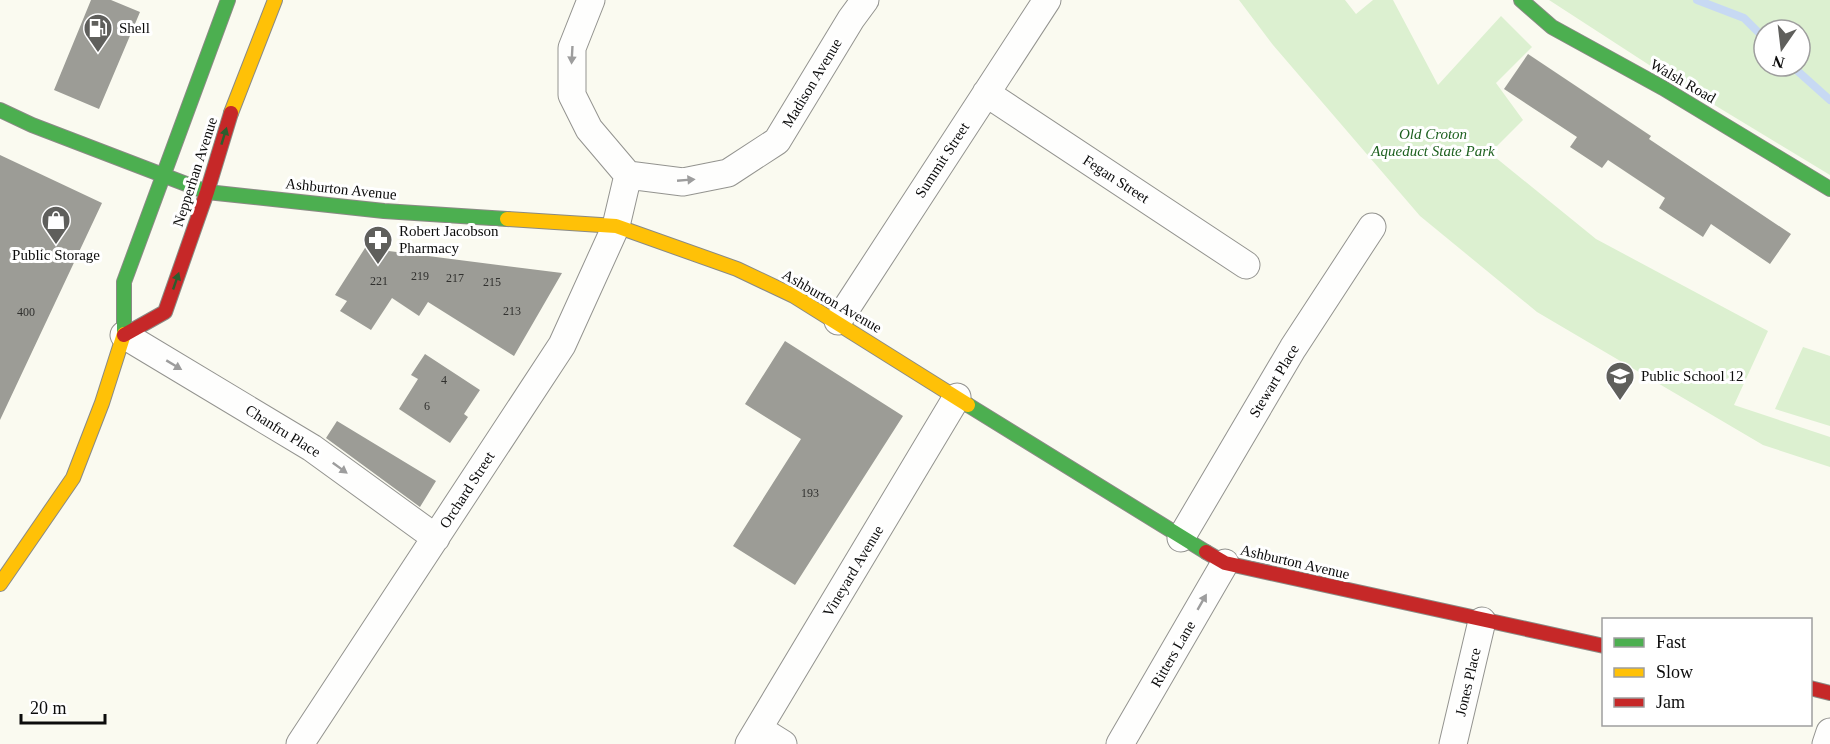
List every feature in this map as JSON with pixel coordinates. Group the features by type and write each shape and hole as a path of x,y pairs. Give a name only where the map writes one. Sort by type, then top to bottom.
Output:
{"main road":[{"name":"Nepperhan Avenue","path":"0,584 73,478 102,403 124,334 124,282 228,0"},
{"name":"Nepperhan Avenue","path":"124,334 165,312 207,192 228,120 275,0"},
{"name":"Walsh Road","path":"1521,0 1552,27 1663,88 1830,189"},
{"name":"Ashburton Avenue","path":"0,110 43,129 207,192 384,211 616,226 737,269 794,296 838,321 1181,538 1225,563 1602,646"},
{"path":"1812,688 1830,693"}],"street":[{"path":"591,0 572,48 572,95 589,129 628,175 616,226"},
{"name":"Madison Avenue","path":"628,175 683,182 728,173 777,141 851,19 865,0"},
{"name":"Summit Street","path":"838,321 1047,0"},
{"name":"Fegan Street","path":"986,93 1246,265"},
{"name":"Orchard Street","path":"300,744 562,345 616,226"},
{"name":"Stewart Place","path":"1181,538 1293,348 1372,227"},
{"name":"Chanfru Place","path":"124,334 312,448 436,538"},
{"name":"Vineyard Avenue","path":"754,737 957,397"},
{"name":"Ritters Lane","path":"1120,744 1225,563"},
{"name":"Jones Place","path":"1453,744 1482,621"},
{"path":"1826,744 1830,732"},
{"path":"754,737 783,744"}],"green space":[{"name":"Old Croton Aqueduct State Park","path":"1239,0 1345,0 1356,14 1373,0 1393,0 1438,85 1501,16 1532,47 1496,83 1523,120 1490,153 1596,239 1768,331 1734,405 1830,437 1830,467 1763,445 1537,312 1420,216 1273,45"},
{"path":"1549,0 1830,0 1830,175 1660,72"},
{"path":"1803,347 1830,356 1830,426 1775,409"}],"building":[{"path":"91,0 111,0 140,12 99,109 54,90"},
{"path":"1528,54 1651,136 1649,139 1791,234 1770,264 1711,224 1703,237 1659,208 1665,198 1608,160 1602,168 1570,147 1577,137 1504,89"},
{"path":"0,155 102,203 0,420"},
{"path":"365,248 562,273 514,356 428,302 419,316 392,298 371,330 340,311 347,301 335,295"},
{"path":"785,341 903,416 795,585 733,546 801,439 745,404"},
{"path":"425,354 480,390 464,414 468,417 450,443 399,409 418,379 411,375"},
{"path":"337,421 436,481 420,507 326,438"}],"waterway":[{"path":"1697,0 1744,18 1752,26"},
{"path":"1805,78 1830,100"}],"traffic: fast":[{"path":"124,334 124,282 228,0"},
{"path":"1521,0 1552,27 1663,88 1830,189"},
{"path":"0,110 32,125 207,192 384,211 507,219"},
{"path":"968,405 1206,552"}],"traffic: slow":[{"path":"231,113 275,0"},
{"path":"507,219 616,226 737,269 794,296 968,405"},
{"path":"0,584 73,478 102,403 124,334"}],"traffic: jam":[{"path":"124,335 165,312 207,192 231,113"},
{"path":"1206,552 1225,563 1602,646"},
{"path":"1812,688 1830,693"}],"place":[{"name":"Shell","path":"98,54"},
{"name":"Public Storage","path":"56,246"},
{"name":"Robert Jacobson Pharmacy","path":"378,266"},
{"name":"Public School 12","path":"1620,402"}]}
